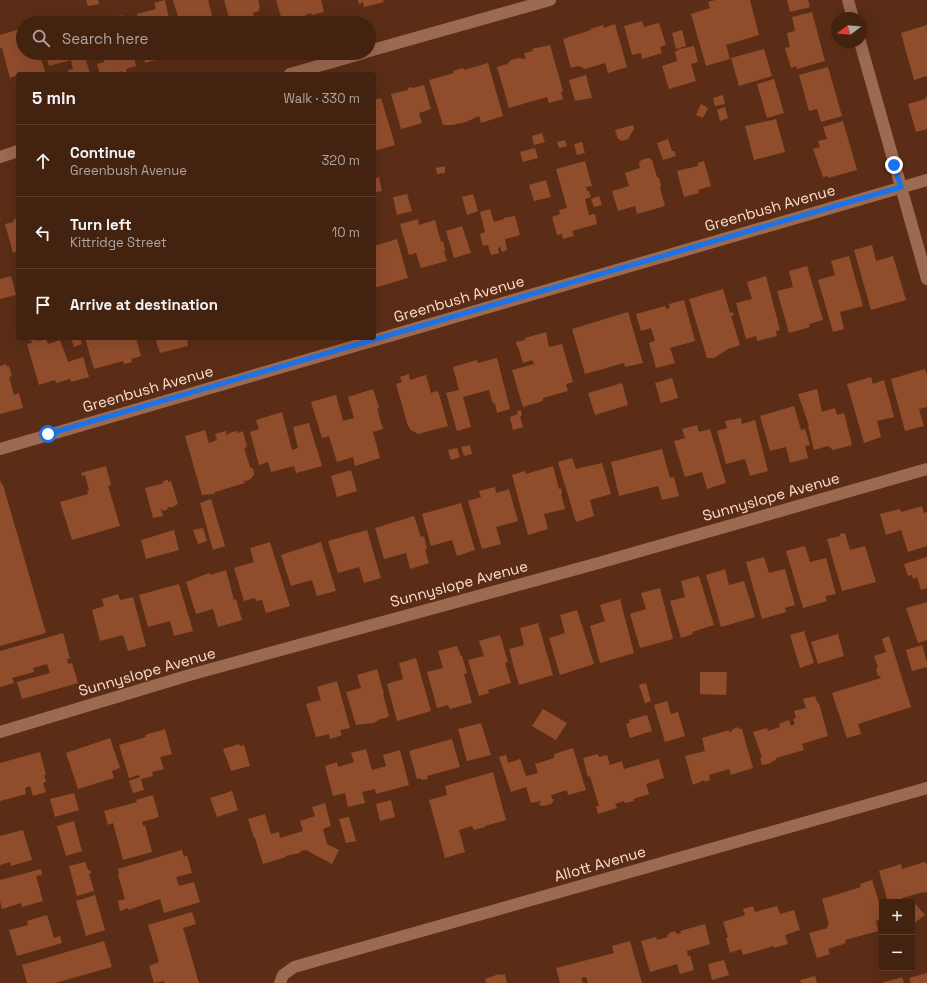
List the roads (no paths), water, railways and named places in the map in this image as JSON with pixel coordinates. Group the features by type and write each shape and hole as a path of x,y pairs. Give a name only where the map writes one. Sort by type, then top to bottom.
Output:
{"street":[{"path":"376,49 550,0"},
{"path":"848,0 851,12"},
{"path":"862,48 927,279"},
{"path":"297,72 339,60"},
{"path":"0,157 16,152"},
{"name":"Greenbush Avenue","path":"376,339 927,180"},
{"name":"Greenbush Avenue","path":"0,448 373,340"},
{"name":"Sunnyslope Avenue","path":"0,732 201,672 595,564 927,469"},
{"name":"Allott Avenue","path":"281,979 294,967 927,788"}]}
